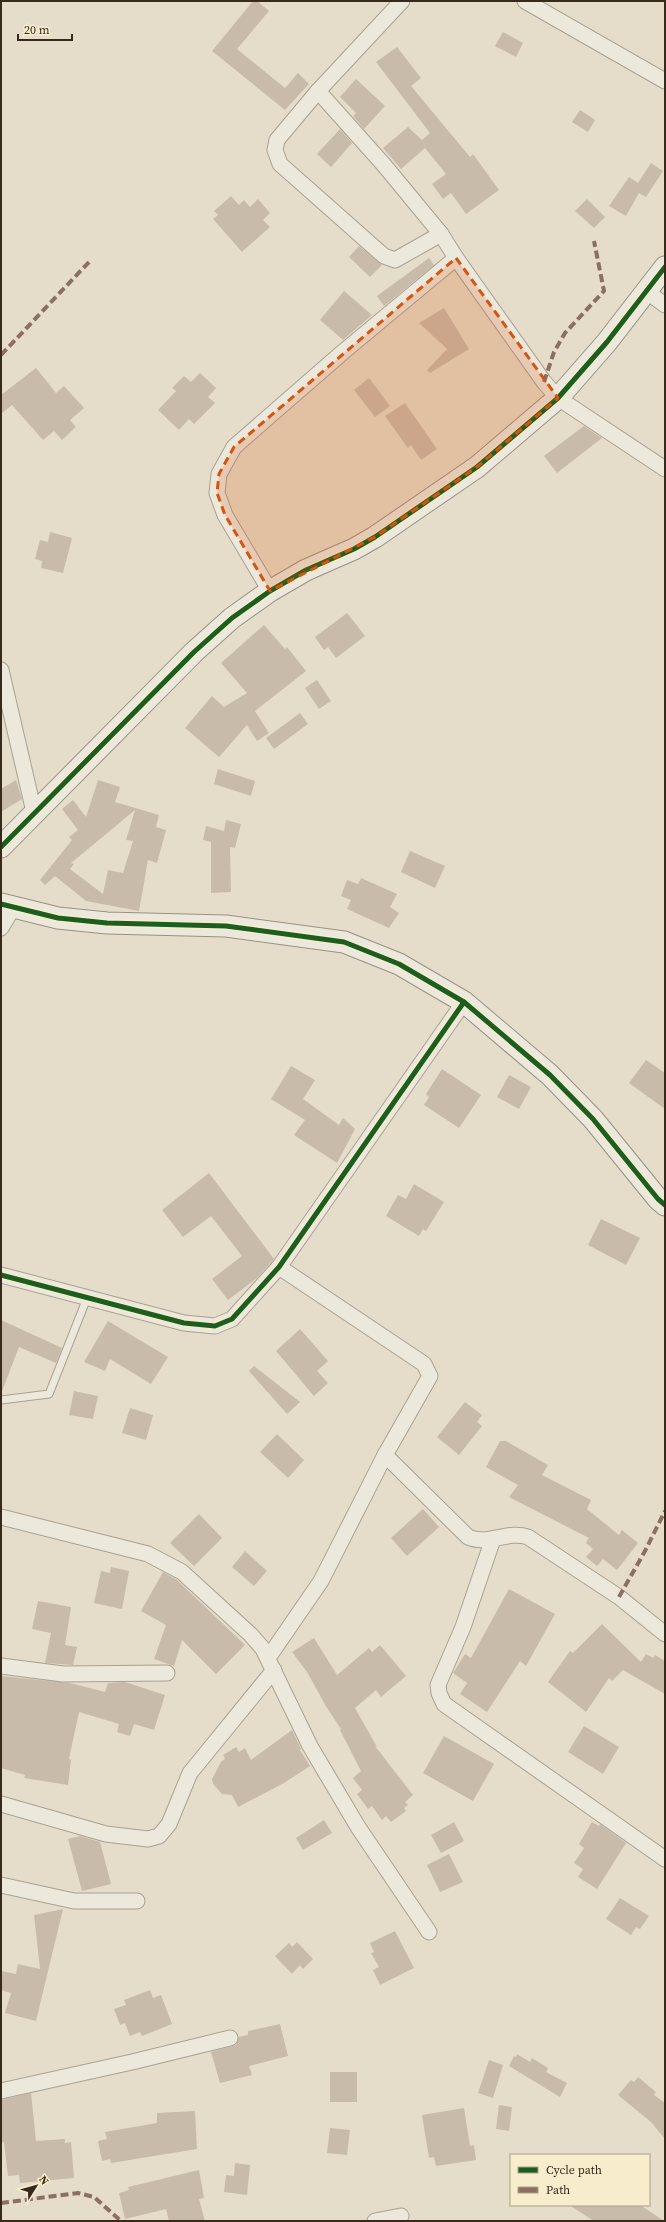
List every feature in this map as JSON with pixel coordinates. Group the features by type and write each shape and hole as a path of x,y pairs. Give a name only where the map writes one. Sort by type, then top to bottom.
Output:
{"street":[{"path":"402,1 318,91 277,140 275,150 280,164 384,256 395,260 442,234"},
{"path":"525,1 665,81"},
{"path":"318,91 384,165 442,234 456,258 544,382 558,398 665,469"},
{"path":"270,591 225,514 217,493 219,474 234,447 343,352 456,258"},
{"path":"1,847 194,652 232,618 270,591 306,570 354,549 375,537 477,466 558,398 607,342 665,267"},
{"path":"646,292 665,305"},
{"path":"1,670 34,812"},
{"path":"1,928 7,906 58,918 108,923 226,926 344,942 399,964 464,1002 560,1086 593,1119 658,1200 665,1205"},
{"path":"1,1275 184,1323 215,1326 232,1318 279,1267 464,1002"},
{"path":"1,1804 106,1834 148,1839 159,1836 169,1824 190,1773 271,1664 321,1581 385,1455 430,1376 424,1364 279,1267"},
{"path":"385,1455 468,1537 482,1541 519,1534 528,1537 619,1597 665,1634"},
{"path":"1,1517 148,1554 182,1572 251,1635 271,1664 310,1746 354,1820 429,1932"},
{"path":"493,1539 463,1627 438,1685 439,1693 444,1704 665,1859"},
{"path":"1,1666 63,1674 167,1673"},
{"path":"1,1885 74,1901 137,1901"},
{"path":"1,2091 132,2062 230,2038"},
{"path":"375,2221 401,2216"}],"lane":[{"path":"1,1400 49,1394 87,1298"}],"highlighted area":[{"path":"456,258 558,398 477,467 375,537 270,591 225,515 217,493 219,474 234,447"}],"building":[{"path":"253,1 257,1 269,11 237,49 285,88 298,73 309,84 285,110 212,51"},
{"path":"503,32 523,43 516,57 495,46"},
{"path":"397,47 421,78 411,86 470,157 473,154 499,190 466,214 451,193 443,199 432,184 446,174 425,148 401,169 383,148 408,127 422,140 430,133 376,62"},
{"path":"356,79 385,106 364,129 353,116 356,113 340,97"},
{"path":"580,110 595,120 588,132 572,122"},
{"path":"340,129 352,143 331,167 317,154"},
{"path":"651,163 663,171 646,197 639,193 626,216 609,206 629,177 638,183"},
{"path":"231,196 239,205 244,200 250,207 258,199 270,213 263,220 270,227 242,252 213,219 218,215 214,211"},
{"path":"587,199 605,217 594,228 575,211"},
{"path":"359,246 382,265 370,277 349,257"},
{"path":"429,258 434,265 384,306 377,296"},
{"path":"344,291 372,315 343,340 320,320"},
{"path":"444,308 469,349 430,373 427,370 447,349 419,323"},
{"path":"36,368 56,393 64,386 84,408 70,420 76,427 62,440 54,431 43,440 12,405 1,414 1,395"},
{"path":"200,373 216,388 208,397 215,403 194,424 189,419 179,430 158,410 176,391 172,388 184,376 191,382"},
{"path":"369,378 390,406 375,417 354,390"},
{"path":"405,403 437,449 421,460 411,445 408,448 385,416"},
{"path":"584,426 602,438 557,473 544,456"},
{"path":"50,532 72,538 63,573 41,568 42,561 35,559 40,540 48,542"},
{"path":"347,613 365,636 336,658 328,647 324,650 315,637"},
{"path":"264,625 285,649 287,647 306,671 255,711 269,733 257,741 247,725 219,757 185,728 212,696 224,707 247,693 221,663"},
{"path":"317,680 331,701 319,709 305,688"},
{"path":"300,713 308,724 274,749 266,738"},
{"path":"218,769 255,781 251,796 214,784"},
{"path":"16,780 22,799 1,812 1,789"},
{"path":"98,780 120,787 115,802 159,815 156,827 166,830 157,863 148,860 139,911 86,901 55,876 45,885 40,880 72,840 69,837 78,830 62,809 73,800 86,817","holes":["135,810 126,840 133,841 123,873 108,870 103,894 70,869 74,864 71,863"]},
{"path":"226,820 241,824 235,848 230,847 231,892 211,893 211,842 203,840 206,826 224,831"},
{"path":"410,851 445,866 435,888 401,872"},
{"path":"361,878 397,894 390,907 399,913 389,928 347,909 351,900 341,896 347,880 358,884"},
{"path":"646,1060 665,1073 665,1109 629,1083"},
{"path":"291,1066 315,1080 303,1099 339,1125 343,1118 355,1129 337,1163 294,1135 305,1120 271,1099"},
{"path":"442,1069 481,1095 459,1128 424,1105 429,1097 426,1094"},
{"path":"509,1075 531,1087 519,1109 497,1097"},
{"path":"209,1173 274,1259 257,1278 228,1300 212,1279 242,1256 211,1216 183,1237 162,1210"},
{"path":"414,1184 444,1202 426,1231 423,1229 419,1236 386,1216 398,1195 406,1199"},
{"path":"601,1219 640,1238 626,1265 588,1245"},
{"path":"1,1320 62,1348 56,1363 19,1347 2,1391"},
{"path":"108,1321 168,1357 151,1384 110,1359 105,1371 84,1362"},
{"path":"300,1329 328,1361 317,1371 328,1383 314,1396 276,1351"},
{"path":"254,1366 300,1402 287,1414 249,1371"},
{"path":"74,1391 98,1396 93,1419 69,1415"},
{"path":"465,1402 482,1415 477,1422 482,1426 459,1455 437,1437"},
{"path":"130,1408 153,1415 146,1440 122,1433"},
{"path":"277,1434 304,1460 288,1478 260,1452"},
{"path":"500,1441 506,1441 548,1465 542,1475 591,1500 587,1509 619,1535 622,1530 638,1543 617,1570 603,1559 597,1566 586,1557 593,1549 586,1543 589,1538 509,1497 518,1485 486,1467"},
{"path":"423,1509 439,1527 407,1556 391,1538"},
{"path":"199,1514 222,1538 194,1566 170,1543"},
{"path":"245,1551 267,1571 254,1586 232,1567"},
{"path":"111,1567 129,1571 122,1609 94,1603 101,1571 110,1573"},
{"path":"163,1572 177,1580 245,1645 216,1674 182,1640 174,1666 154,1659 166,1625 141,1611"},
{"path":"509,1589 555,1614 526,1666 520,1661 487,1712 460,1694 467,1683 453,1673 465,1654 471,1658"},
{"path":"38,1601 71,1607 65,1645 77,1647 73,1665 45,1663 51,1633 32,1629"},
{"path":"602,1624 641,1662 646,1654 653,1658 655,1655 665,1661 665,1694 623,1670 612,1681 609,1678 586,1712 548,1682 570,1651 573,1653"},
{"path":"314,1638 337,1675 369,1648 372,1652 380,1645 406,1676 381,1697 376,1690 355,1708 377,1747 375,1746 413,1795 405,1802 408,1805 404,1808 406,1811 391,1822 386,1816 382,1820 372,1806 368,1809 357,1794 362,1790 353,1778 361,1771 340,1730 341,1729 327,1708 307,1672 292,1652"},
{"path":"1,1676 70,1683 105,1692 108,1683 125,1682 165,1695 154,1730 134,1724 130,1736 117,1732 119,1724 79,1712 69,1759 71,1760 68,1785 24,1778 25,1775 1,1768"},
{"path":"584,1726 619,1747 603,1774 568,1752"},
{"path":"292,1730 301,1749 300,1750 310,1766 284,1783 238,1807 232,1795 222,1794 213,1784 212,1779 221,1762 225,1759 223,1755 236,1747 239,1752 245,1748 251,1760"},
{"path":"444,1736 494,1764 473,1801 423,1773"},
{"path":"324,1820 332,1833 303,1850 296,1838"},
{"path":"454,1822 464,1841 441,1853 431,1835"},
{"path":"592,1822 599,1826 600,1824 626,1843 597,1889 578,1877 583,1869 574,1863 584,1848 579,1844"},
{"path":"80,1836 100,1842 111,1884 82,1891 68,1839"},
{"path":"449,1854 463,1882 440,1892 427,1865"},
{"path":"620,1898 649,1916 640,1929 636,1927 631,1935 606,1919"},
{"path":"63,1909 36,2021 5,2013 11,1993 1,1990 1,1971 16,1974 18,1964 40,1969 34,1915"},
{"path":"395,1931 414,1968 380,1985 373,1970 379,1967 371,1953 374,1952 370,1943"},
{"path":"297,1942 313,1959 303,1969 300,1965 292,1974 275,1956 289,1943 292,1947"},
{"path":"150,1990 153,1998 161,1995 172,2024 142,2036 140,2032 130,2036 125,2023 120,2025 114,2009 126,2005 124,2000"},
{"path":"280,2024 288,2056 249,2066 252,2075 220,2083 211,2052 236,2045 239,2037 248,2035 248,2031"},
{"path":"517,2054 530,2062 532,2058 548,2068 546,2072 567,2083 560,2097 509,2066 514,2056 516,2057"},
{"path":"489,2060 503,2065 493,2098 478,2093"},
{"path":"330,2072 357,2072 357,2102 330,2102"},
{"path":"638,2077 656,2092 654,2095 665,2103 665,2139 651,2122 618,2095 631,2080 634,2082"},
{"path":"31,2093 36,2141 65,2139 65,2143 71,2142 74,2178 20,2183 19,2175 8,2176 4,2142 1,2142 1,2100"},
{"path":"499,2105 512,2107 509,2131 496,2129"},
{"path":"464,2108 470,2146 474,2145 476,2160 436,2166 434,2157 429,2158 422,2115"},
{"path":"195,2111 197,2149 111,2163 110,2159 102,2161 98,2141 107,2139 105,2132 157,2123 157,2113"},
{"path":"330,2128 350,2130 347,2155 327,2153"},
{"path":"235,2163 250,2165 247,2195 224,2192 226,2175 234,2176"},
{"path":"199,2170 204,2198 199,2199 205,2221 169,2221 166,2209 125,2219 119,2193 129,2190 128,2187"},
{"path":"571,2206 642,2206 664,2221 594,2221"}],"marked path":[{"path":"544,382 554,352 565,333 604,291 594,241"},
{"path":"1,355 89,262"},
{"path":"619,1597 645,1551 665,1511"},
{"path":"1,2203 78,2193 94,2197 121,2221"}],"cycle path":[{"path":"1,847 194,652 232,618 270,591 306,570 354,549 375,537 477,467 558,398 607,342 665,267"},
{"path":"1,904 58,918 107,923 226,926 344,942 399,964 464,1002 550,1075 593,1119 658,1199 665,1205"},
{"path":"1,1275 184,1323 215,1326 232,1319 279,1267 464,1002"}]}
